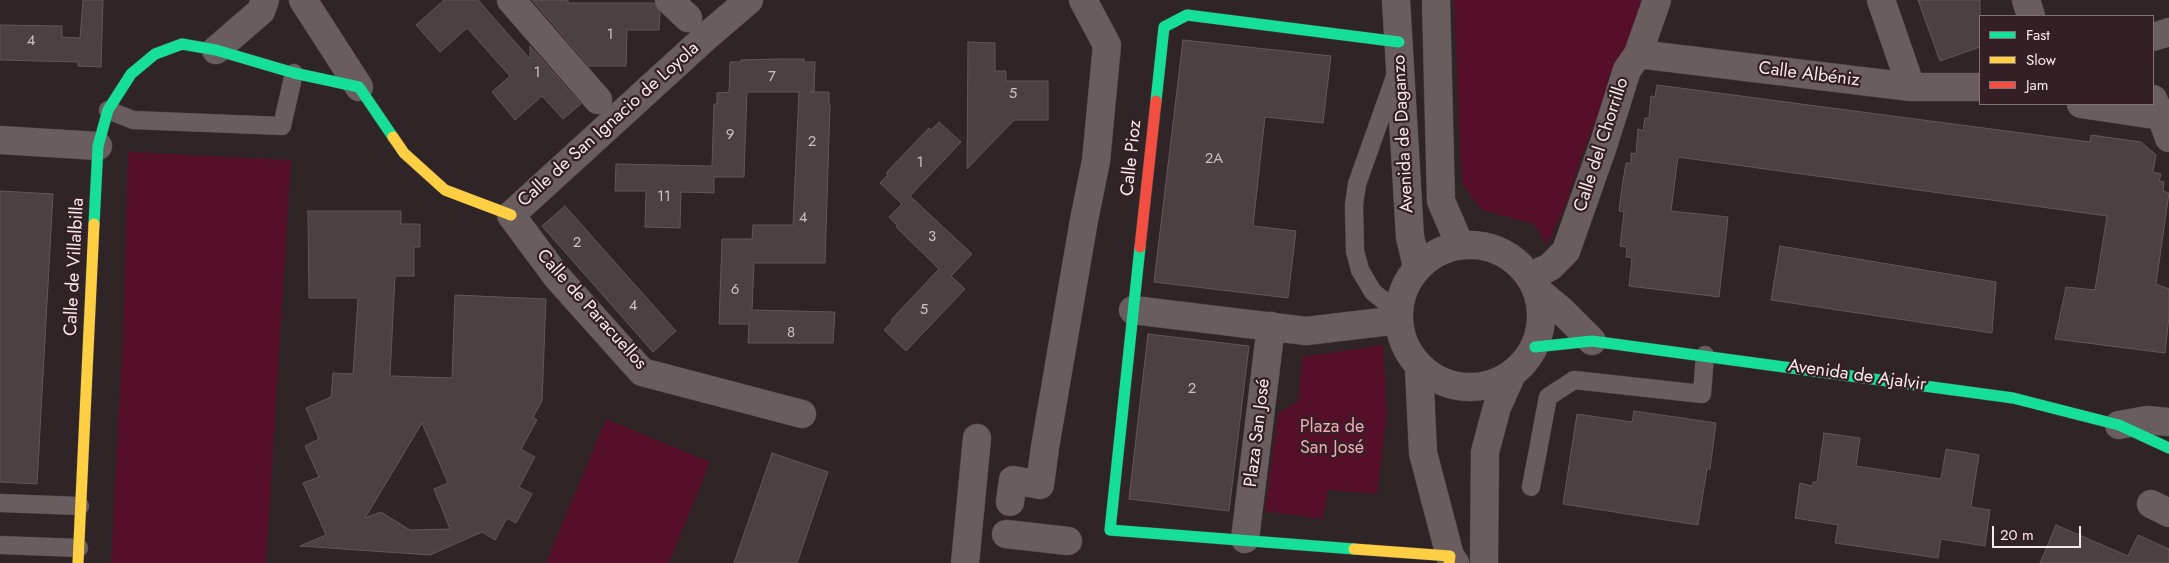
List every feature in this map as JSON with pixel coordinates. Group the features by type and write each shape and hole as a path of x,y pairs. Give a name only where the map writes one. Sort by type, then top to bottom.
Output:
{"street":[{"path":"216,50 261,11 265,0"},
{"path":"303,0 359,87"},
{"path":"511,0 598,100"},
{"name":"Calle de San Ignacio de Loyola","path":"359,87 404,153 445,190 511,215 749,0"},
{"path":"1010,502 1013,480 1040,484 1063,338 1096,161 1107,44 1083,0"},
{"name":"Avenida de Daganzo","path":"1396,0 1410,237 1418,267"},
{"name":"Avenida de Daganzo","path":"1436,0 1441,201 1460,245"},
{"name":"Calle del Chorrillo","path":"1534,284 1566,251 1603,146 1627,70 1638,54 1657,0"},
{"path":"1881,0 1911,87"},
{"path":"2026,0 2031,15"},
{"name":"Calle Pioz","path":"1245,539 1110,530 1164,27 1187,15 1399,53"},
{"path":"2154,37 2169,32"},
{"name":"Calle de Villalbilla","path":"78,556 98,146 108,110 131,74 155,54 182,44 216,50"},
{"path":"216,50 294,72 359,87"},
{"name":"Calle Albéniz","path":"1638,54 1911,87 1979,88"},
{"path":"2087,105 2161,118"},
{"path":"0,140 98,146"},
{"name":"Calle de Paracuellos","path":"511,215 557,277 642,372 802,414"},
{"path":"1534,284 1542,310 1541,329 1536,347 1525,363 1510,376 1488,386 1463,388 1439,381 1419,367 1407,350 1400,332 1398,316 1404,288 1418,267 1437,252 1460,245 1484,246 1507,254 1534,284 1592,341"},
{"path":"1133,310 1306,331 1398,316"},
{"name":"Plaza San José","path":"1245,539 1271,326"},
{"name":"Avenida de Ajalvir","path":"1536,347 1592,341 2013,398 2119,425 2169,448"},
{"path":"1245,539 1452,561 1423,454 1419,367"},
{"path":"1484,563 1484,452 1497,407 1510,376"},
{"path":"2119,425 2147,420 2169,422"},
{"path":"965,563 976,438"},
{"path":"1006,534 1068,541"}],"lane":[{"path":"1398,316 1373,292 1360,270 1355,251 1354,204 1357,184 1399,53"},
{"path":"108,110 133,120 282,126 294,72"},
{"path":"1531,487 1548,397 1574,380 1702,394 1705,355"},
{"path":"0,503 80,506"},
{"path":"0,545 78,556"}],"green space":[{"path":"1454,0 1645,0 1584,149 1566,203 1547,245 1534,224 1482,210 1462,184"},
{"path":"128,152 291,160 266,563 111,563 123,336"},
{"name":"Plaza de San José","path":"1383,345 1387,414 1377,494 1328,490 1323,519 1265,511 1278,414 1299,400 1302,357"},
{"path":"606,419 710,462 669,563 546,563"}],"building":[{"path":"83,0 103,0 101,67 78,66 78,62 0,60 0,25 62,26 62,37 80,38"},
{"path":"444,0 478,0 530,59 530,46 581,104 563,119 542,96 515,120 492,92 510,76 467,28 440,52 416,25"},
{"path":"532,0 568,0 568,3 654,3 660,13 659,30 627,30 626,66 589,66"},
{"path":"1918,0 1980,0 1979,47 1940,61"},
{"path":"1183,40 1331,56 1323,123 1265,117 1253,226 1296,231 1288,298 1154,282"},
{"path":"968,42 995,43 995,71 1006,71 1006,81 1048,81 1048,120 1014,120 967,169"},
{"path":"804,59 804,62 815,62 814,92 829,92 825,263 754,263 752,310 835,312 833,343 748,343 749,324 719,324 722,239 752,239 753,225 793,225 799,92 747,92 744,177 714,177 714,193 681,192 680,228 645,227 646,191 615,191 616,164 712,166 714,104 717,104 717,93 729,92 730,62"},
{"path":"1657,85 2090,142 2091,135 2141,142 2156,155 2153,172 2161,174 2159,181 2164,182 2163,191 2169,193 2156,284 2169,289 2169,317 2165,353 2055,339 2066,287 2095,290 2107,216 1678,157 1671,211 1728,217 1719,297 1629,286 1632,258 1626,257 1627,247 1620,246 1624,212 1619,211 1622,187 1626,163 1631,163 1631,153 1636,154 1638,129 1643,131 1645,118 1649,118 1651,96 1655,97"},
{"path":"939,122 961,142 910,196 972,254 951,276 965,289 906,351 884,330 939,269 896,227 898,226 889,217 902,204 880,183 888,175 886,173 929,128 931,130"},
{"path":"0,191 53,194 37,484 0,482"},
{"path":"565,206 676,331 653,352 542,226"},
{"path":"308,211 401,211 401,224 420,224 420,247 414,247 414,276 395,276 390,376 452,378 455,295 546,299 542,401 533,417 537,420 521,449 535,457 519,487 532,494 516,523 507,518 495,540 482,532 430,555 300,546 326,535 303,483 319,477 305,446 319,439 306,408 331,397 333,373 353,374 358,298 309,298","holes":["422,423 448,483 434,489 450,529 410,530 381,512 365,518"]},
{"path":"1780,246 1996,282 1992,333 1771,300"},
{"path":"1148,334 1249,346 1229,511 1129,499"},
{"path":"1634,411 1716,423 1710,469 1707,469 1698,525 1563,504 1577,414 1632,422"},
{"path":"1824,433 1860,438 1856,466 1941,479 1946,449 1979,455 1971,507 1990,510 1985,546 1941,539 1938,558 1835,543 1838,525 1795,518 1800,483 1812,486 1813,482 1817,482"},
{"path":"772,453 828,472 797,563 734,563"},
{"path":"2056,525 2128,556 2138,535 2169,549 2169,563 2040,563"}],"traffic: fast":[{"path":"1156,101 1164,27 1187,15 1399,42"},
{"path":"94,224 98,146 108,110 131,74 155,54 182,44 216,50 294,73 359,87 393,137"},
{"path":"1140,247 1110,530 1354,549"},
{"path":"1535,347 1592,341 2013,398 2119,425 2169,448"}],"traffic: slow":[{"path":"393,137 404,153 445,190 511,215"},
{"path":"78,563 94,224"},
{"path":"1354,549 1450,556 1449,563"}],"traffic: jam":[{"path":"1140,247 1156,101"}]}
